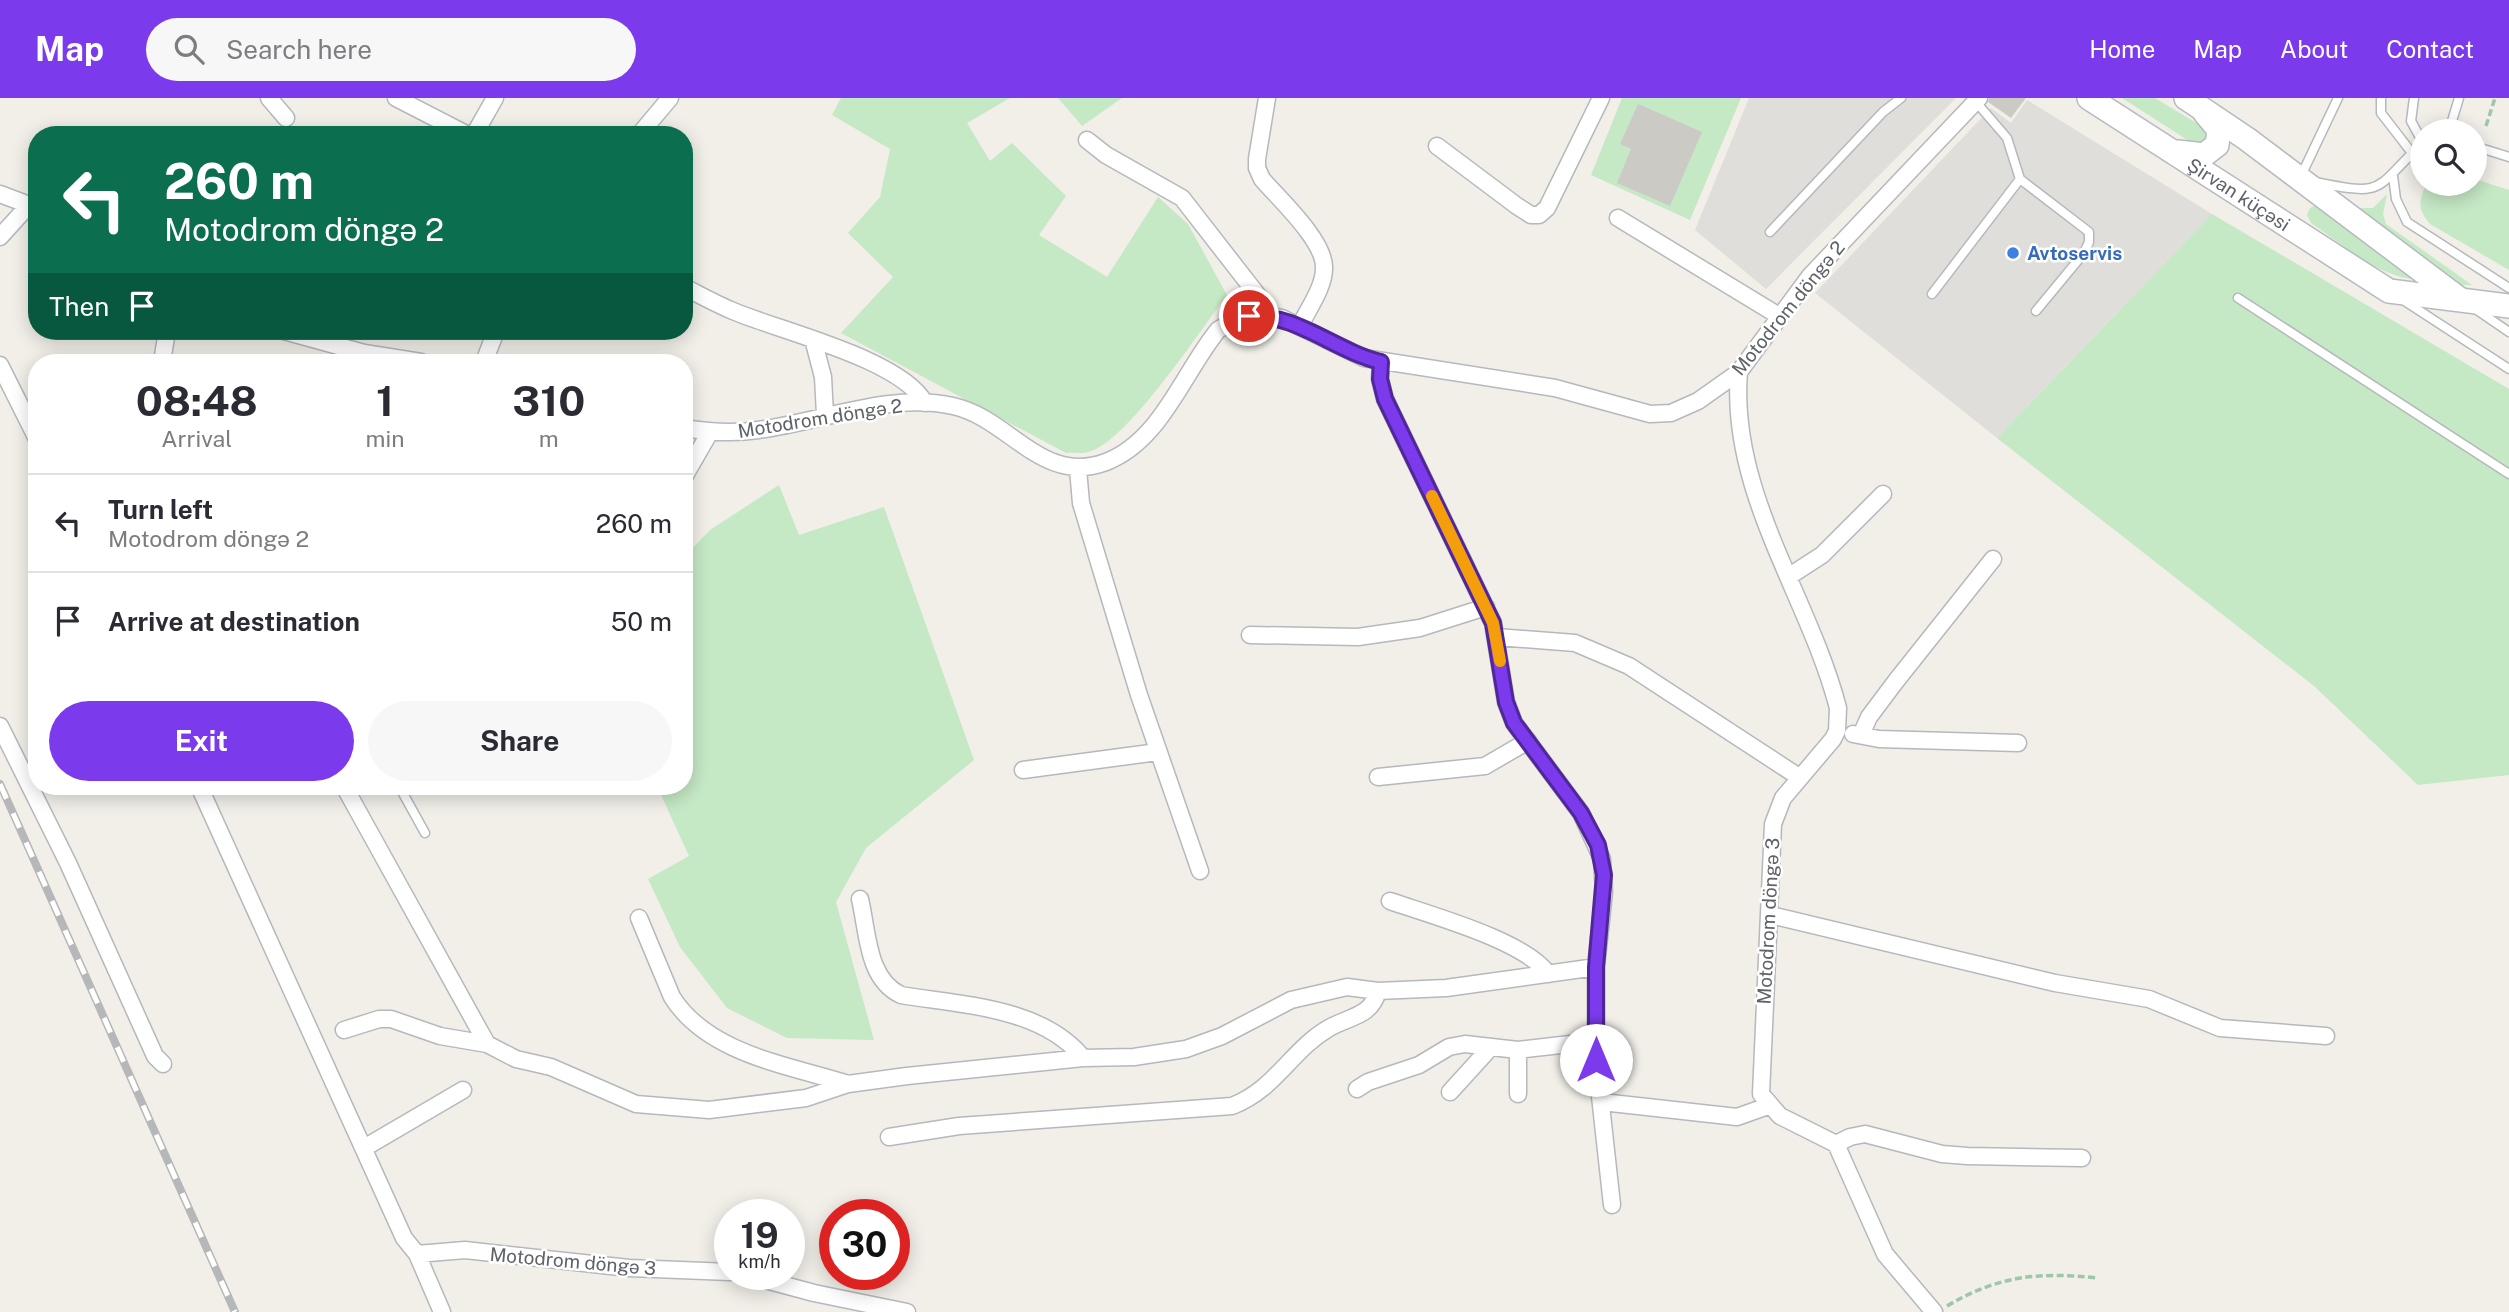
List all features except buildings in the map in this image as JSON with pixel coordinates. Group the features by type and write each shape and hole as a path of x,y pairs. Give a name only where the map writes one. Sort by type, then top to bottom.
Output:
{"main road":[{"name":"Şirvan küçəsi","path":"2089,98 2389,291"},
{"path":"2171,150 2204,155 2217,145 2219,130 2192,102"},
{"path":"2192,102 2300,178 2458,298"},
{"path":"2389,291 2509,306"}],"street":[{"path":"269,98 286,118"},
{"path":"396,98 450,126"},
{"path":"479,126 495,98"},
{"path":"647,126 670,98"},
{"path":"1267,98 1256,168 1262,179 1316,244 1324,267 1322,281 1300,326"},
{"path":"1437,146 1517,206 1531,215 1539,215 1547,208 1601,98"},
{"name":"Motodrom döngə 2","path":"693,429 710,432 758,430 825,415 925,403 954,406 976,415 1048,461 1078,468 1106,462 1125,452 1147,434 1218,330 1236,320 1266,315 1300,326 1346,351 1381,362 1511,380 1658,415 1685,408 1739,372 1779,316 1852,229 1977,100"},
{"path":"1087,140 1106,155 1182,198 1259,297 1266,315"},
{"path":"0,194 28,204"},
{"path":"0,237 28,211"},
{"path":"1618,218 1779,316"},
{"path":"693,292 732,311 813,339 908,383 925,403"},
{"path":"813,339 823,377 825,415"},
{"path":"317,340 370,354"},
{"path":"1381,362 1380,379 1385,399 1486,607 1497,637 1506,702 1514,723 1581,813 1602,859 1604,892 1596,967 1596,1041 1612,1205"},
{"path":"0,365 28,421"},
{"path":"1739,372 1739,419 1757,497 1833,688 1838,708 1838,731 1861,736 2018,743"},
{"path":"693,461 710,432"},
{"path":"1078,468 1081,503 1158,752 1200,871"},
{"path":"1788,577 1822,555 1883,494"},
{"path":"1861,736 1869,717 1993,559"},
{"path":"1250,635 1358,637 1420,628 1486,607"},
{"path":"1497,637 1575,643 1629,666 1799,776"},
{"path":"0,726 28,782"},
{"name":"Motodrom döngə 3","path":"1768,1106 1759,1083 1771,915 1773,824 1783,798 1799,776 1826,751 1838,731"},
{"path":"1378,778 1485,766 1528,741"},
{"path":"1023,770 1158,752"},
{"path":"34,795 155,1056 163,1064"},
{"path":"203,795 404,1238 417,1254 442,1312"},
{"path":"349,795 487,1044"},
{"path":"860,899 877,975 888,989 901,995 1013,1015 1057,1034 1083,1058"},
{"path":"1390,901 1518,948 1542,964 1548,974"},
{"path":"1771,915 2055,983 2149,999 2220,1028 2326,1036"},
{"path":"639,918 672,997 680,1009 713,1037 746,1052 848,1084"},
{"path":"344,1030 379,1019 391,1019 440,1036 487,1044 516,1059 551,1067 636,1104 653,1108 709,1110 752,1107 806,1098 848,1084 1083,1058 1134,1057 1186,1049 1222,1036 1291,1000 1347,987 1378,991 1446,988 1596,967"},
{"path":"889,1137 960,1126 1232,1106 1250,1099 1272,1084 1316,1037 1367,1012 1374,1004 1378,991"},
{"path":"1357,1088 1419,1065 1448,1047 1465,1044 1518,1050 1596,1041"},
{"path":"1450,1092 1490,1048"},
{"path":"1518,1050 1518,1094"},
{"path":"364,1148 463,1090"},
{"path":"1602,1102 1737,1117 1768,1106 1780,1116 1836,1144 1885,1254 1935,1312"},
{"path":"1836,1144 1850,1136 1865,1134 1942,1154 2082,1158"},
{"name":"Motodrom döngə 3","path":"417,1254 465,1251 629,1268 714,1271"},
{"path":"803,1290 907,1312"}],"lane":[{"path":"1884,98 1897,100"},
{"path":"2338,98 2300,178 2367,190 2382,186 2410,155"},
{"path":"2381,98 2381,113 2410,150"},
{"path":"2411,119 2414,98"},
{"path":"2453,119 2459,98"},
{"path":"1770,232 1897,100"},
{"path":"1977,100 2007,138 2020,179 2089,232 2089,242 2084,253 2036,311"},
{"path":"2487,150 2507,156 2509,146"},
{"path":"2393,176 2396,199 2407,222 2509,288"},
{"path":"1932,294 2020,179"},
{"path":"2389,291 2509,369"},
{"path":"2238,298 2509,474"},
{"path":"2458,298 2509,332"},
{"path":"404,795 425,833"}],"path":[{"path":"2487,123 2495,98"},
{"path":"1935,1312 1972,1291 2001,1280 2052,1273 2098,1278"}],"shaded area":[{"path":"1749,98 1955,99 1766,289 1695,230"},
{"name":"Avtoservis","path":"2027,100 2212,214 1997,438 1815,293 1991,108 2011,123"}],"green space":[{"path":"841,98 1010,98 967,123 990,161 1012,143 1066,196 1039,235 1107,277 1158,197 1188,224 1227,295 1142,408 1104,444 1088,452 1066,453 841,333 893,277 848,233 880,197 890,149 832,115"},
{"path":"1058,98 1122,98 1082,126"},
{"path":"1622,98 1741,98 1690,220 1591,175"},
{"path":"2122,98 2155,98 2203,127 2208,132 2207,139 2198,145 2189,141"},
{"path":"2487,183 2509,190 2509,270 2430,224 2421,209 2422,196 2487,196"},
{"path":"2387,194 2383,214 2386,224 2472,285 2454,285 2349,208 2373,208"},
{"path":"2316,205 2422,280 2377,268 2350,251 2311,223 2307,215 2310,208"},
{"path":"2212,214 2509,389 2509,775 2418,785 2314,686 1997,438"},
{"path":"779,485 799,535 884,507 974,760 866,848 836,902 874,1040 787,1038 727,1008 680,947 648,879 689,856 661,795 693,795 693,548 710,530"}],"railway":[{"path":"0,784 235,1312"}],"slow traffic":[{"path":"1432,496 1493,623 1500,661"}],"place":[{"name":"Avtoservis","path":"2013,253"}],"route":[{"path":"1249,316 1282,318 1346,351 1381,362 1380,379 1385,399 1493,623 1506,702 1514,723 1581,813 1598,845 1602,859 1604,892 1596,967 1596,1060"}]}
